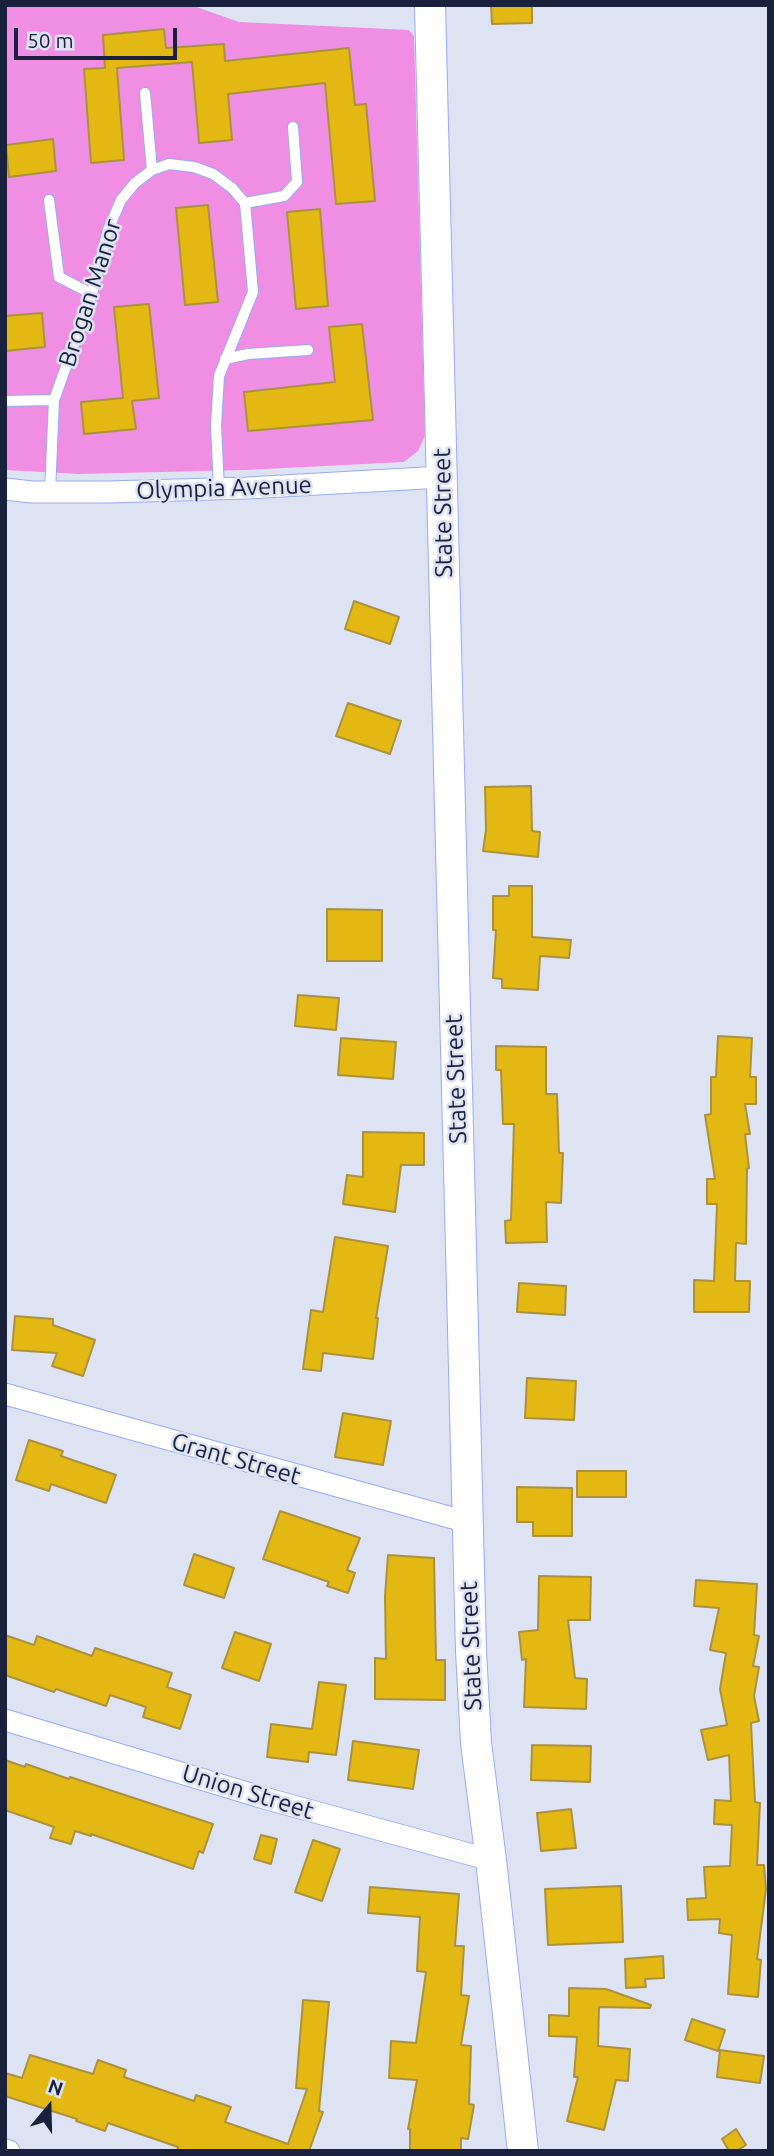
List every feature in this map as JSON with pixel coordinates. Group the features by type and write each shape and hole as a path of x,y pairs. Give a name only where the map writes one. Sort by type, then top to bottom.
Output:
{"main road":[{"name":"State Street","path":"430,5 467,1522 476,1743 523,2151"}],"street":[{"name":"Olympia Avenue","path":"5,489 50,492 219,488 442,477"},
{"name":"Grant Street","path":"5,1394 467,1522"},
{"name":"Union Street","path":"5,1720 277,1802 491,1860"}],"lane":[{"path":"145,93 152,170 169,164 194,167 213,174 232,188 245,203 253,292 219,376 219,488"},
{"path":"245,203 284,196 297,182 293,127"},
{"name":"Brogan Manor","path":"50,492 54,400 92,294 108,230 121,200 135,183 152,170"},
{"path":"49,200 59,277 92,294"},
{"path":"225,359 248,354 307,351"},
{"path":"5,401 54,400"}],"shaded area":[{"path":"5,5 191,5 239,22 409,30 414,36 425,436 418,451 404,462 245,470 79,474 5,470"}],"building":[{"path":"491,5 532,5 532,23 492,24"},
{"path":"164,29 166,48 224,44 225,61 349,48 355,105 366,104 375,201 336,204 325,83 228,94 232,140 199,143 192,62 117,68 124,160 91,163 84,69 105,68 103,35"},
{"path":"53,139 56,171 9,177 6,145"},
{"path":"208,205 218,302 185,305 176,208"},
{"path":"320,209 328,306 296,309 287,212"},
{"path":"149,304 159,398 132,401 136,429 84,434 81,402 123,398 114,307"},
{"path":"42,313 45,347 5,351 5,316"},
{"path":"362,324 373,420 248,431 244,392 335,382 329,327"},
{"path":"354,601 399,617 390,644 345,629"},
{"path":"348,703 401,721 390,754 336,736"},
{"path":"531,786 532,831 540,832 538,857 483,851 486,830 485,787"},
{"path":"509,886 532,886 532,937 571,940 569,958 540,956 538,990 502,988 502,979 493,978 496,930 493,930 493,896 509,896"},
{"path":"327,909 382,910 382,961 327,961"},
{"path":"298,995 339,998 336,1030 295,1026"},
{"path":"718,1036 752,1038 750,1077 756,1077 756,1104 745,1104 750,1134 745,1134 749,1168 746,1244 736,1243 735,1281 750,1281 749,1312 694,1312 694,1280 714,1281 717,1204 707,1204 707,1179 715,1179 705,1115 711,1114 711,1077 716,1077"},
{"path":"341,1038 396,1042 393,1079 338,1075"},
{"path":"496,1046 546,1047 546,1094 557,1094 559,1153 563,1153 561,1203 546,1202 547,1242 506,1243 505,1221 511,1220 514,1124 503,1124 501,1070 496,1070"},
{"path":"363,1132 424,1133 424,1165 401,1165 395,1212 343,1204 347,1175 363,1177"},
{"path":"335,1237 388,1246 376,1318 373,1359 323,1353 321,1371 303,1369 311,1310 323,1312"},
{"path":"519,1283 566,1286 565,1315 517,1312"},
{"path":"15,1316 53,1319 53,1325 95,1340 83,1376 52,1366 57,1353 12,1350"},
{"path":"527,1378 576,1381 574,1420 525,1418"},
{"path":"343,1413 391,1421 383,1465 335,1457"},
{"path":"29,1440 63,1451 61,1456 116,1475 106,1503 51,1484 49,1491 16,1480"},
{"path":"577,1471 626,1471 626,1497 577,1497"},
{"path":"517,1487 572,1488 572,1536 533,1536 533,1522 517,1522"},
{"path":"280,1511 360,1538 347,1570 355,1573 348,1593 327,1586 329,1582 263,1559"},
{"path":"194,1554 234,1568 224,1598 184,1585"},
{"path":"388,1555 434,1558 436,1660 445,1660 445,1700 375,1699 375,1658 386,1659 385,1596"},
{"path":"539,1576 591,1577 590,1620 568,1620 575,1678 587,1679 586,1709 524,1707 526,1659 522,1660 519,1632 538,1630"},
{"path":"696,1580 757,1584 754,1635 759,1636 753,1666 759,1667 754,1696 759,1721 751,1723 755,1802 760,1803 757,1865 764,1865 766,1889 757,1959 761,1960 758,1997 728,1994 732,1935 719,1933 720,1919 688,1920 687,1899 706,1898 704,1867 730,1866 732,1825 714,1824 715,1800 731,1801 729,1755 708,1760 701,1730 727,1725 720,1689 726,1653 710,1650 719,1608 694,1606"},
{"path":"235,1632 271,1644 259,1681 222,1668"},
{"path":"5,1635 34,1645 37,1636 92,1656 95,1648 172,1673 167,1687 191,1695 180,1729 143,1717 146,1707 110,1695 106,1706 5,1675"},
{"path":"319,1682 346,1685 336,1755 309,1752 308,1762 267,1757 271,1724 312,1729"},
{"path":"353,1741 419,1750 413,1789 348,1780"},
{"path":"532,1745 591,1746 590,1782 531,1780"},
{"path":"5,1760 25,1767 26,1764 69,1779 70,1777 213,1824 203,1853 199,1851 193,1869 91,1834 75,1831 71,1844 50,1838 54,1827 5,1810"},
{"path":"571,1809 576,1848 541,1851 537,1813"},
{"path":"261,1835 277,1839 271,1864 254,1859"},
{"path":"313,1840 340,1849 322,1901 295,1892"},
{"path":"621,1886 623,1942 548,1945 545,1889"},
{"path":"370,1887 459,1894 455,1946 464,1946 461,1995 469,1996 461,2045 471,2046 469,2104 474,2105 468,2139 461,2138 461,2151 410,2151 408,2129 417,2080 389,2078 391,2041 416,2043 426,1972 417,1971 420,1917 368,1913"},
{"path":"663,1956 664,1978 645,1979 646,1987 626,1988 625,1959"},
{"path":"569,1988 606,1989 651,2005 650,2008 599,2007 598,2046 630,2049 628,2081 616,2080 604,2130 567,2121 578,2077 574,2077 577,2037 549,2036 549,2015 569,2016"},
{"path":"303,2000 329,2002 319,2111 323,2112 309,2151 177,2151 178,2147 108,2123 105,2131 5,2096 5,2073 22,2078 30,2055 93,2074 98,2060 126,2070 124,2077 194,2101 196,2095 231,2107 225,2122 288,2144 307,2089 296,2088"},
{"path":"692,2019 725,2030 718,2051 685,2040"},
{"path":"720,2050 764,2056 760,2083 717,2077"},
{"path":"736,2129 746,2145 736,2151 729,2151 722,2139"}]}
